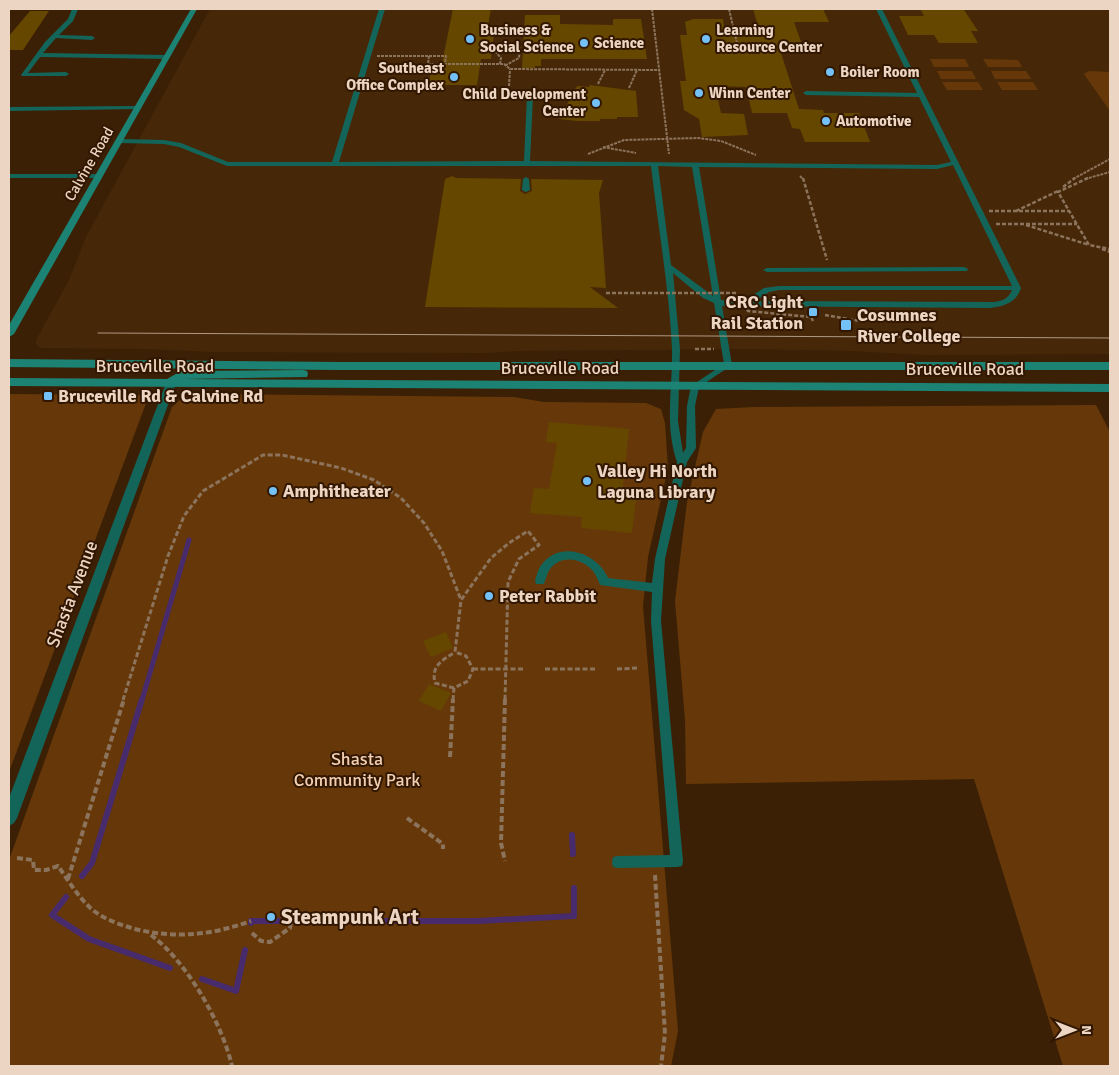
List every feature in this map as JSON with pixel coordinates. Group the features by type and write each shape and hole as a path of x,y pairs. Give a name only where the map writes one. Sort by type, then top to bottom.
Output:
{"main road":[{"name":"Calvine Road","path":"9,334 194,9"},
{"name":"Bruceville Road","path":"9,363 340,366 1110,366"},
{"path":"171,383 172,379 181,375 304,374 321,372 340,366"},
{"name":"Bruceville Road","path":"9,382 1110,388"}],"street":[{"name":"Shasta Avenue","path":"9,818 171,383"}],"lane":[{"path":"66,74 24,75 38,55 70,20 75,9"},
{"path":"335,164 382,9"},
{"path":"668,266 706,296 720,303 990,305 1007,302 1014,298 1017,288 879,9"},
{"path":"54,36 92,38"},
{"path":"38,55 167,57"},
{"path":"806,93 922,95"},
{"path":"527,163 530,96"},
{"path":"9,109 138,108"},
{"path":"119,141 164,142 181,145 227,164 527,163 937,167 955,164"},
{"path":"654,164 668,266 676,365 674,386 675,447 682,462"},
{"path":"618,862 677,861 656,621 657,588 660,559 682,462 690,448 691,406 694,386 728,365 720,303 695,164"},
{"path":"9,176 99,176"},
{"path":"526,179 526,190"},
{"path":"766,270 964,268"},
{"path":"746,303 767,290 779,288 1017,288"},
{"path":"540,581 545,567 552,561 568,556 577,556 585,558 599,568 604,582 657,588"}],"path":[{"path":"520,9 729,9 739,52"},
{"path":"652,9 669,154"},
{"path":"500,64 501,58 493,49 494,46 520,46 519,58 506,65"},
{"path":"380,56 446,56 445,64"},
{"path":"429,56 428,64 500,64 506,65 510,69 660,70"},
{"path":"508,86 510,69"},
{"path":"598,84 605,70"},
{"path":"629,88 637,70"},
{"path":"582,156 624,140 698,138 721,141 761,156"},
{"path":"603,147 636,154"},
{"path":"1058,192 1073,179 1110,159"},
{"path":"797,172 803,178 829,265"},
{"path":"1016,211 1079,181 1109,172"},
{"path":"1058,192 1089,245"},
{"path":"979,211 1069,211"},
{"path":"985,224 1077,224"},
{"path":"1023,224 1110,251"},
{"path":"606,293 736,293 748,311 811,317 813,322"},
{"path":"820,313 835,318 857,319 866,322"},
{"path":"695,349 716,349"},
{"path":"68,879 168,556 184,516 203,491 263,455 282,455 307,459 341,468 374,480 401,498 424,524 442,551 462,600"},
{"path":"455,652 462,600 491,558 509,543 528,531 539,545 519,559 510,574 508,582 500,843 505,861"},
{"path":"455,652 466,656 474,669"},
{"path":"455,652 436,664 433,674 435,683 454,688 468,681 474,669"},
{"path":"617,669 639,668"},
{"path":"474,669 523,670"},
{"path":"545,670 596,669"},
{"path":"450,757 454,688"},
{"path":"407,818 444,844 443,849"},
{"path":"17,858 32,860 34,870 46,870 58,866 83,899 100,915 122,926 149,934 178,937 202,935 230,929 251,921"},
{"path":"655,875 665,1034 661,1066"},
{"path":"252,933 261,941 270,942 290,928 292,914"},
{"path":"149,934 163,943 205,1000 229,1052 232,1066"}],"shaded area":[{"name":"Cosumnes River College","path":"210,9 1110,9 1110,354 927,355 747,349 485,353 212,352 39,347 36,343 37,338 69,280 86,237"}],"green space":[{"path":"930,59 965,59 969,67 934,67"},
{"path":"983,59 1018,60 1022,67 988,67"},
{"path":"937,71 972,71 976,79 941,79"},
{"path":"991,71 1026,71 1031,79 995,79"},
{"path":"1089,71 1110,72 1110,111 1084,74"},
{"path":"942,82 978,82 983,90 947,90"},
{"path":"997,82 1033,82 1038,90 1002,90"},
{"path":"9,394 149,395 9,772"},
{"name":"Shasta Community Park","path":"198,394 514,397 544,402 646,403 661,409 665,423 668,468 648,557 643,606 678,1031 671,1066 9,1066 9,860 172,407 182,398"},
{"path":"1096,405 1110,432 1110,1066 1063,1066 974,779 686,784 685,720 675,601 687,502 703,432 716,409 754,407"}],"building":[{"name":"Business & Social Science","path":"453,9 491,9 488,25 495,25 491,59 481,59 477,85 428,85 432,68 441,68"},
{"path":"753,9 823,9 829,22 794,22 805,53 781,53 799,109 823,110 824,113 859,113 870,142 805,142 800,129 792,128 787,113 752,113 746,87 715,86 721,113 744,114 748,135 702,137 699,119 684,110 680,81 686,81 680,35 687,35 685,22 693,19 723,19 724,27 729,27 733,36 761,36"},
{"path":"921,10 964,10 978,31 971,31 978,43 939,43 934,35 908,35 899,16 924,16"},
{"path":"30,11 49,11 23,50 9,50 9,36"},
{"name":"Science","path":"525,15 560,15 560,24 613,25 613,19 641,19 647,59 541,59 541,66 522,68"},
{"name":"Child Development Center","path":"590,85 636,91 638,117 617,117 617,119 600,119 600,121 559,119 577,86 589,87"},
{"path":"452,176 456,178 521,179 520,191 525,194 532,191 531,179 603,180 599,193 606,288 590,287 618,308 425,307 445,179"},
{"name":"Valley Hi North Laguna Library","path":"549,422 629,429 622,496 636,498 632,533 581,528 582,517 530,513 534,488 549,489 557,443 546,442"},
{"path":"446,632 453,648 431,657 423,641"},
{"path":"429,684 451,693 441,711 419,701"}],"waterway":[{"path":"142,700 189,540"},
{"path":"82,876 92,863 142,699"},
{"path":"572,835 573,854"},
{"path":"302,921 478,921 574,916 574,888"},
{"path":"66,897 52,915 89,939 170,968"},
{"path":"251,923 251,921 279,921"},
{"path":"202,979 236,991 245,950"}],"tram line":[{"path":"98,333 1110,338"}],"place":[{"name":"Business & Social Science","path":"470,39"},
{"name":"Learning Resource Center","path":"706,39"},
{"name":"Science","path":"584,43"},
{"name":"Boiler Room","path":"830,72"},
{"name":"Southeast Office Complex","path":"454,77"},
{"name":"Winn Center","path":"699,93"},
{"name":"Child Development Center","path":"596,103"},
{"name":"Automotive","path":"826,121"},
{"name":"CRC Light Rail Station","path":"813,312"},
{"name":"Cosumnes River College","path":"846,325"},
{"name":"Bruceville Rd & Calvine Rd","path":"48,396"},
{"name":"Valley Hi North Laguna Library","path":"587,481"},
{"name":"Amphitheater","path":"273,491"},
{"name":"Peter Rabbit","path":"489,596"},
{"name":"Steampunk Art","path":"271,917"}]}
